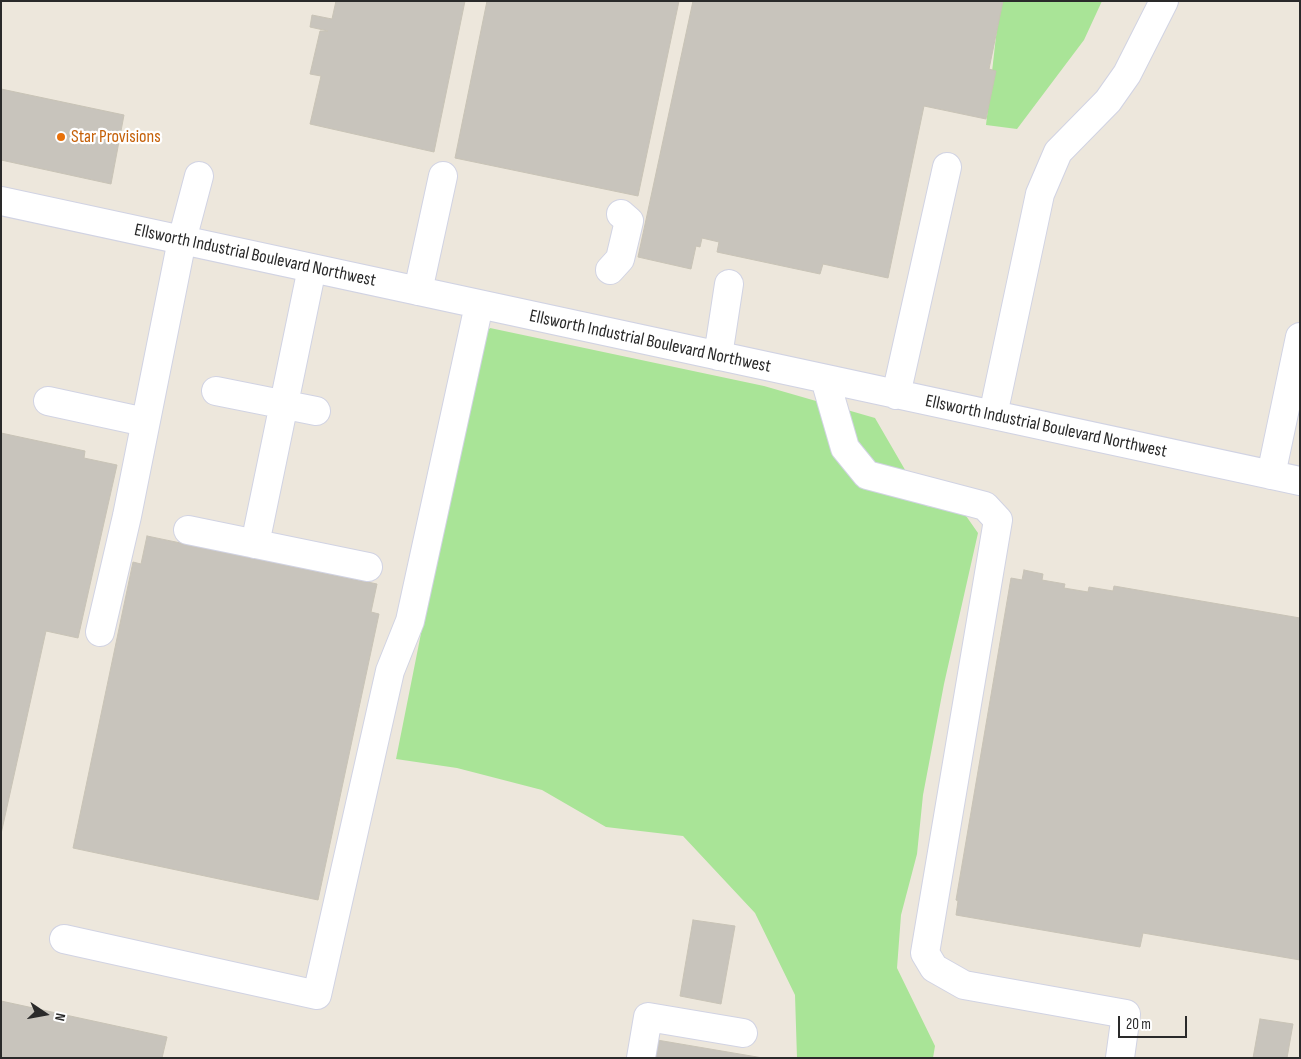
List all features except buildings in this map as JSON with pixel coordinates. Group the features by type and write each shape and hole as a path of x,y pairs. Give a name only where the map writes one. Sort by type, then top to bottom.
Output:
{"street":[{"path":"993,415 1040,194 1058,152 1108,101 1127,74 1164,1"},
{"path":"896,395 947,167"},
{"path":"100,632 182,240 200,176"},
{"path":"418,291 443,176"},
{"name":"Ellsworth Industrial Boulevard Northwest","path":"1,201 1300,481"},
{"path":"610,270 620,259 629,221 621,214"},
{"path":"255,544 312,268"},
{"path":"718,356 729,284"},
{"path":"64,939 317,995 390,671 410,621 479,305"},
{"path":"1272,475 1295,382 1300,337"},
{"path":"825,379 845,448 867,475 986,506 998,520 925,953 934,968 964,985 1126,1014 1120,1058"},
{"path":"216,391 316,411"},
{"path":"48,401 145,422"},
{"path":"188,530 368,567"},
{"path":"640,1058 648,1017 743,1033"}],"green space":[{"path":"1000,1 1102,1 1084,40 1017,129 986,125"},
{"path":"490,328 764,386 875,418 926,506 964,513 978,533 944,684 923,795 917,854 901,915 897,968 935,1046 933,1058 797,1058 795,995 755,913 683,836 606,827 542,790 457,768 396,759 479,342"}],"place":[{"name":"Star Provisions","path":"61,137"}]}
